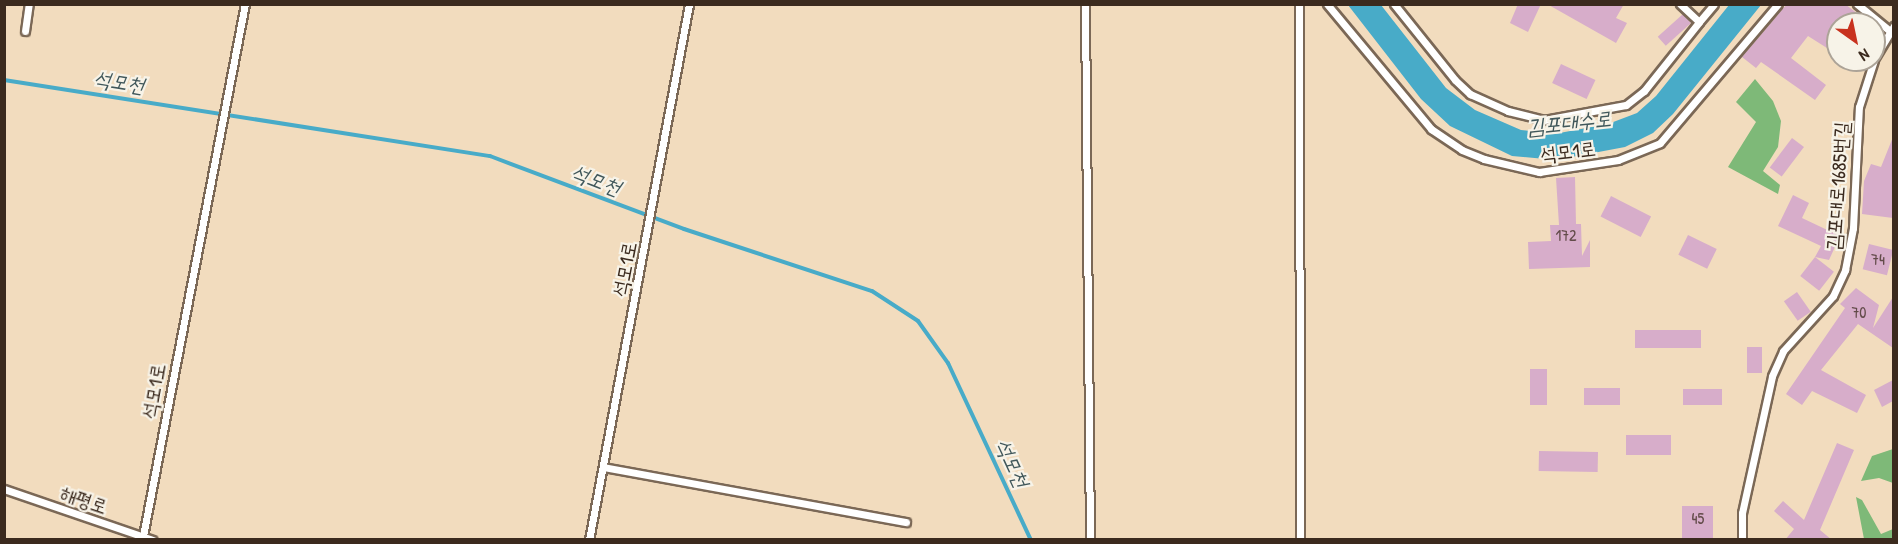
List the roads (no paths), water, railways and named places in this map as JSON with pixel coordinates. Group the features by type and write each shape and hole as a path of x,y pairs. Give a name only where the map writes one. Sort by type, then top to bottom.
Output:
{"lane":[{"path":"25,31 29,4"},
{"name":"석모1로","path":"143,536 245,4"},
{"name":"석모1로","path":"589,540 653,207 689,4"},
{"path":"1085,4 1090,540"},
{"path":"1299,4 1300,540"},
{"name":"석모1로","path":"1327,4 1431,129 1462,150 1484,159 1539,172 1618,160 1660,143 1778,4"},
{"path":"1394,4 1455,80 1470,94 1508,111 1544,120 1626,105 1644,91 1713,4"},
{"path":"1680,4 1700,22"},
{"path":"1857,4 1892,28"},
{"name":"김포대로1685번길","path":"1742,540 1742,513 1774,369 1783,351 1833,297 1845,270 1853,228 1859,107 1870,72"},
{"path":"603,467 906,522"},
{"name":"해평로","path":"4,489 153,540"}],"water":[{"path":"1348,5 1381,5 1446,88 1475,110 1521,130 1554,134 1608,124 1637,113 1656,96 1729,5 1761,5 1673,114 1653,133 1625,147 1556,160 1512,156 1450,126 1421,99"}],"waterway":[{"name":"석모천","path":"4,80 490,156 684,229 872,291 918,321 948,363 1031,540"}],"water label":[{"name":"김포대수로","path":"1569,123"}]}
